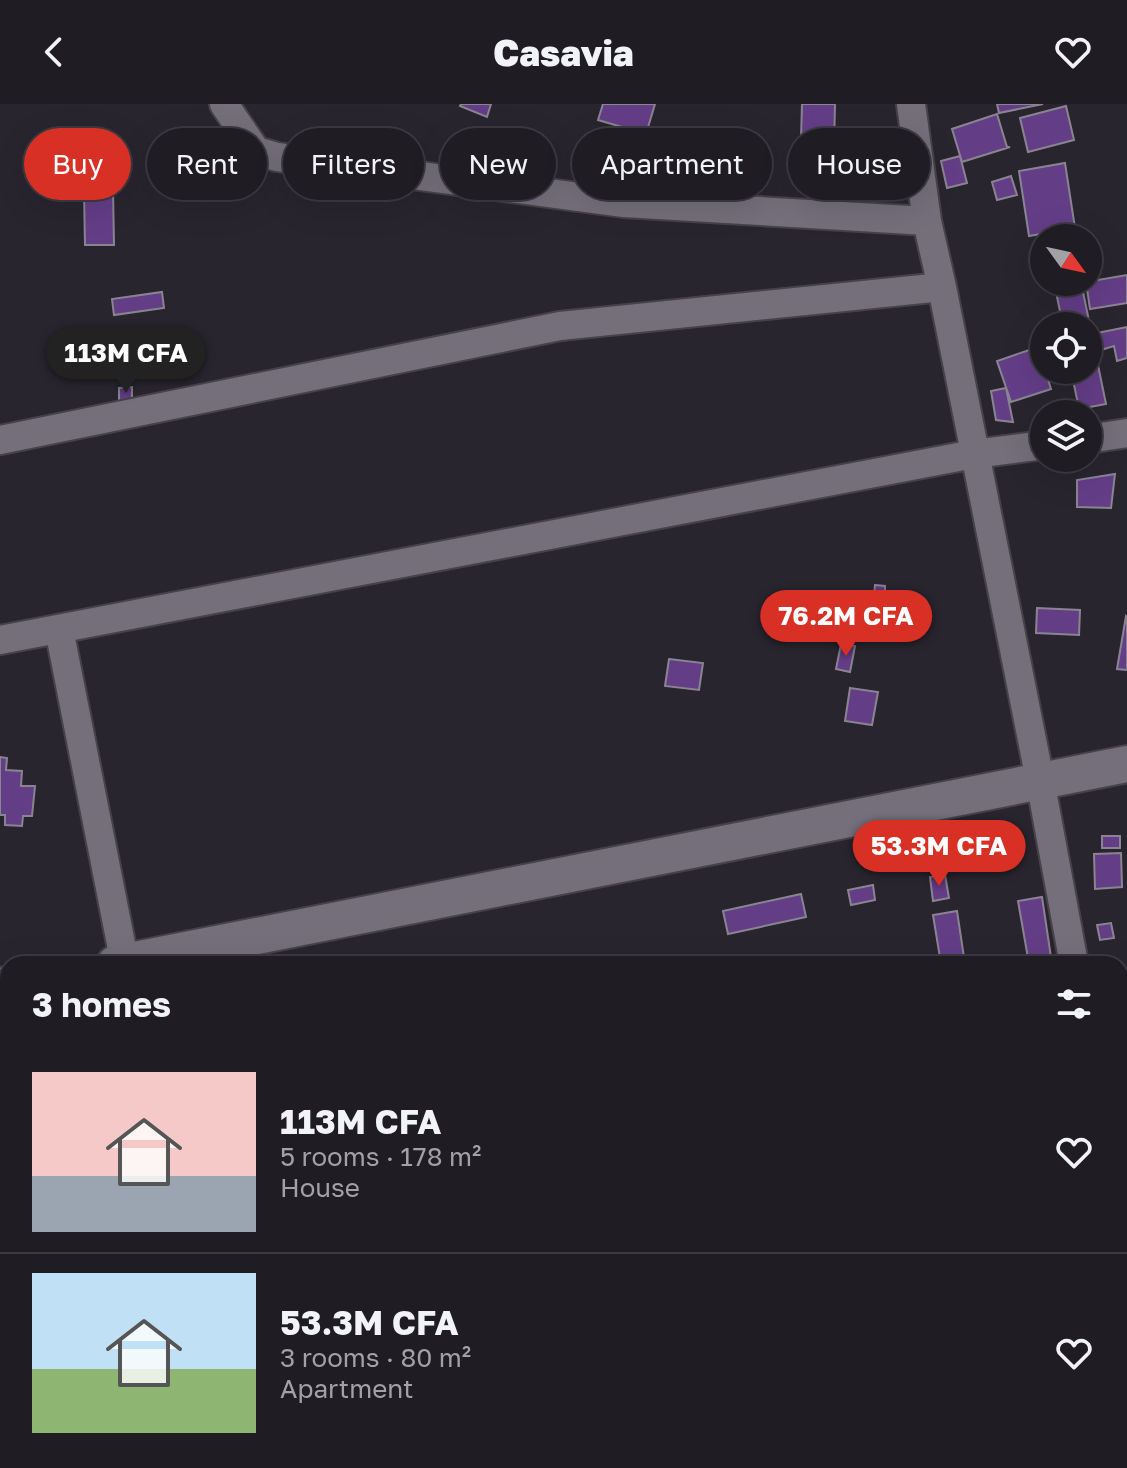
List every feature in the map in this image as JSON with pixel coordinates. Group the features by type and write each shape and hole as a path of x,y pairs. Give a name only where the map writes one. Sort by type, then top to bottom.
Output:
{"street":[{"path":"224,104 256,151 277,157 624,203 927,221"},
{"path":"911,104 927,221 1073,956"},
{"path":"0,440 560,326 942,287"},
{"path":"1102,437 1127,433"},
{"path":"0,640 974,454 1030,447"},
{"path":"59,629 121,956"},
{"path":"157,956 1127,764"}],"building":[{"path":"461,104 491,104 487,117"},
{"path":"603,104 655,104 648,128 625,128 598,120"},
{"path":"802,104 835,104 834,128 801,128"},
{"path":"997,104 1043,104 999,113"},
{"path":"1066,106 1074,140 1028,152 1020,118"},
{"path":"997,114 1007,147 1010,147 962,162 952,129"},
{"path":"960,156 967,183 947,188 941,161"},
{"path":"1065,163 1074,224 1030,224 1029,236 1019,171"},
{"path":"1011,176 1017,195 997,200 992,182"},
{"path":"84,200 113,200 114,245 85,245"},
{"path":"725,200 755,200 753,208"},
{"path":"1127,275 1127,303 1090,309 1088,296 1102,296 1102,279"},
{"path":"162,292 164,308 114,315 112,299"},
{"path":"1057,296 1084,296 1087,312 1060,312"},
{"path":"1127,327 1127,358 1117,361 1114,346 1102,350 1102,332"},
{"path":"1030,350 1030,384 1049,384 1051,389 1011,402 997,361"},
{"path":"1074,384 1102,384 1106,404 1102,405 1102,400 1077,400"},
{"path":"132,387 132,403 119,403 119,388"},
{"path":"1006,388 1013,422 996,420 991,391"},
{"path":"1115,474 1111,508 1077,507 1077,480"},
{"path":"875,585 885,586 885,596 911,598 910,617 872,614"},
{"path":"805,601 855,606 853,622 803,617"},
{"path":"1037,608 1080,610 1079,635 1036,633"},
{"path":"1127,617 1127,670 1117,669"},
{"path":"841,644 855,646 850,672 836,669"},
{"path":"669,659 703,663 699,690 665,686"},
{"path":"850,688 878,692 872,725 845,721"},
{"path":"0,757 7,758 6,770 22,771 21,786 35,786 32,816 23,816 22,826 5,825 5,815 0,815"},
{"path":"1102,836 1120,836 1120,848 1102,848"},
{"path":"1121,853 1122,887 1095,889 1094,854"},
{"path":"945,875 949,898 933,901 930,877"},
{"path":"873,885 875,900 851,905 848,890"},
{"path":"801,894 806,917 728,934 723,911"},
{"path":"1042,897 1051,956 1028,956 1018,901"},
{"path":"957,911 964,956 940,956 933,915"},
{"path":"1111,923 1114,938 1100,940 1097,925"}]}
